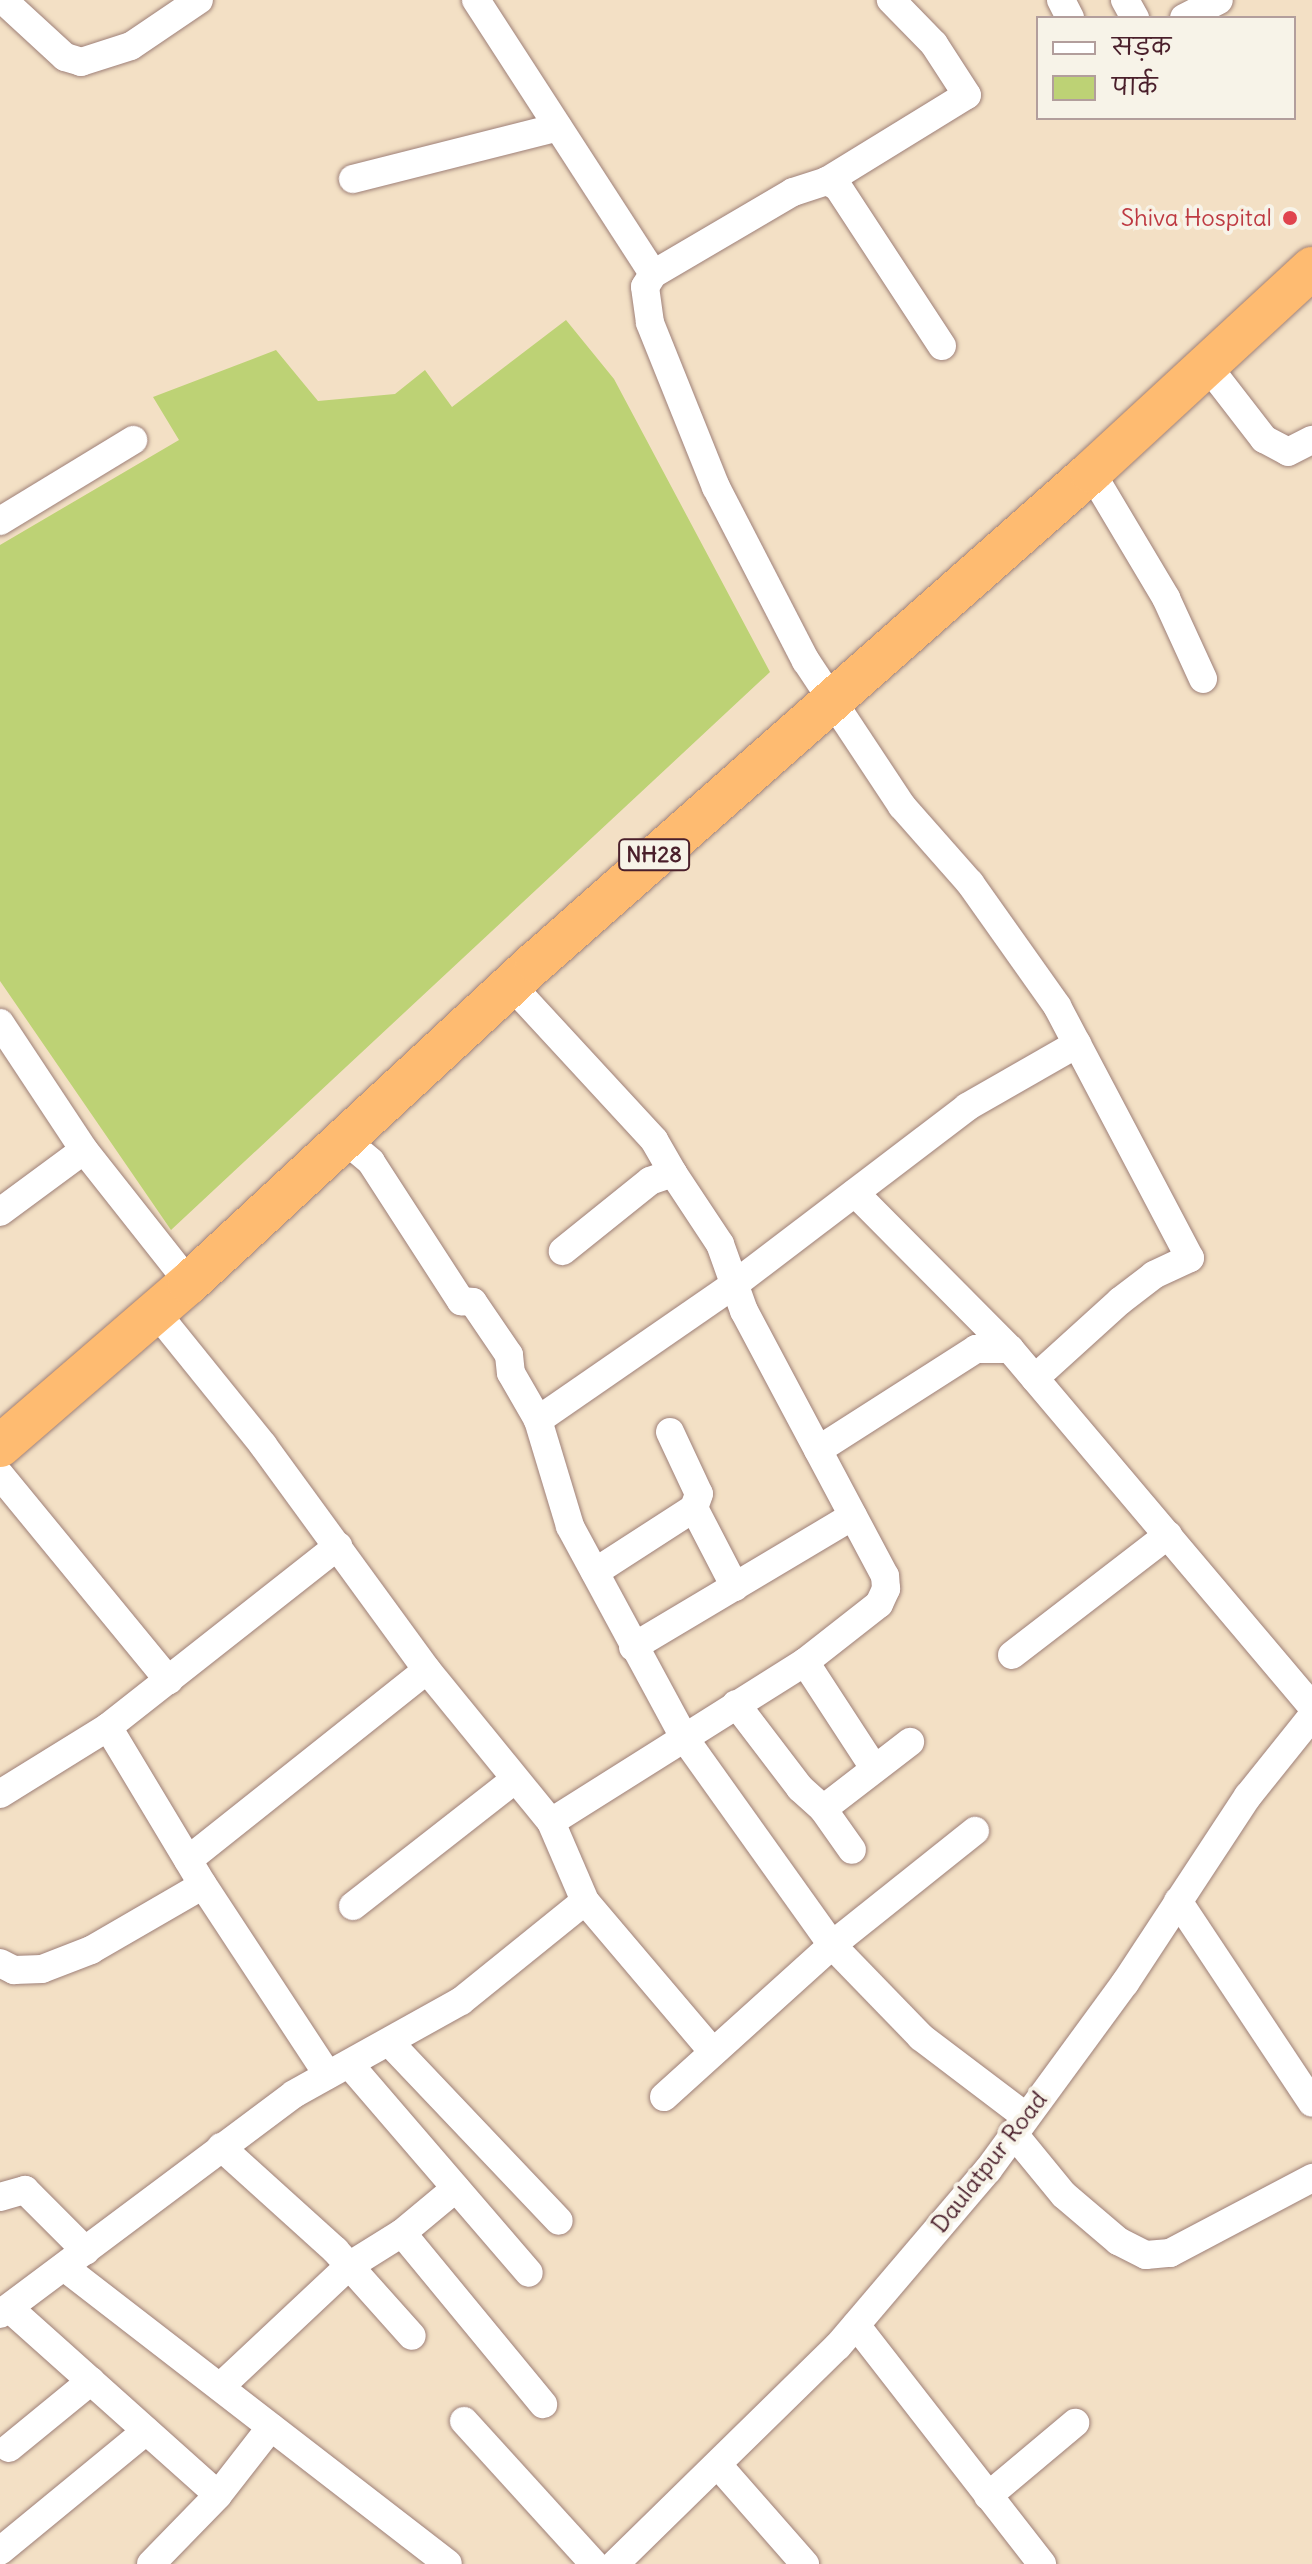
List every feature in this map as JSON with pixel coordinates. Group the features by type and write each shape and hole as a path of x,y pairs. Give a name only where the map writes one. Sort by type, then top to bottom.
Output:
{"highway":[{"name":"NH28","path":"0,1446 189,1283 511,985 1091,472 1312,268"}],"street":[{"path":"3,0 65,57 81,62 131,46 199,0"},
{"path":"476,0 653,274"},
{"path":"891,0 934,44 967,95 827,181 812,182 653,274 644,300 650,323 716,487 798,648 877,773 970,883 1077,1044 1190,1258 1154,1275 1120,1301 1035,1378"},
{"path":"1188,16 1219,0"},
{"path":"353,179 558,127"},
{"path":"827,181 838,187 942,346"},
{"path":"1206,364 1264,439 1288,452 1312,440"},
{"path":"0,521 133,440"},
{"path":"1091,472 1151,570 1203,679"},
{"path":"511,985 654,1140 720,1244 735,1284 885,1576 886,1589 879,1604 805,1662 551,1822"},
{"path":"0,1023 84,1150 189,1283"},
{"path":"538,1420 735,1284 967,1107 1077,1044"},
{"path":"344,1139 371,1162 461,1301 473,1302 509,1355 511,1373 538,1420 570,1526 633,1647 685,1739 832,1945 921,2037 1019,2124 1075,2204 1118,2241 1146,2255 1170,2253 1312,2178"},
{"path":"0,1212 84,1150"},
{"path":"563,1251 650,1181 673,1173"},
{"path":"855,1193 1010,1349 1312,1706"},
{"path":"155,1311 338,1546 427,1670 551,1822 585,1901 712,2051"},
{"path":"818,1450 976,1349 1010,1349"},
{"path":"595,1572 694,1508 699,1494 670,1432"},
{"path":"0,1475 169,1681"},
{"path":"694,1508 735,1587"},
{"path":"633,1647 853,1516"},
{"path":"1012,1655 1168,1535"},
{"path":"0,1794 108,1727 338,1546"},
{"path":"805,1662 874,1768"},
{"path":"188,1860 427,1670"},
{"path":"736,1704 800,1788 823,1809 852,1850"},
{"name":"Daulatpur Road","path":"615,2564 856,2325 1019,2124 1125,1983 1248,1796 1312,1716"},
{"path":"108,1727 203,1885 339,2070 456,2188 529,2273"},
{"path":"823,1809 910,1742"},
{"path":"353,1906 514,1780"},
{"path":"664,2097 832,1945 975,1831"},
{"path":"0,1963 14,1970 42,1969 91,1950 203,1885"},
{"path":"218,2495 91,2381 4,2311 221,2147 339,2070 461,2001 585,1901"},
{"path":"1178,1901 1312,2103"},
{"path":"390,2043 559,2221"},
{"path":"221,2147 349,2266 412,2336"},
{"path":"220,2387 349,2266 402,2233 456,2188"},
{"path":"0,2197 25,2190 75,2259 220,2387 448,2564"},
{"path":"402,2233 543,2404"},
{"path":"856,2325 1042,2564"},
{"path":"9,2448 91,2381"},
{"path":"464,2421 594,2564"},
{"path":"988,2496 1075,2423"},
{"path":"151,2564 218,2495 271,2427"},
{"path":"0,2551 146,2431"},
{"path":"718,2465 805,2564"}],"green space":[{"path":"566,320 614,379 770,672 171,1230 0,981 0,545 179,440 153,397 276,350 318,401 395,394 425,370 452,407"}],"place":[{"name":"Shiva Hospital","path":"1290,218"}]}
